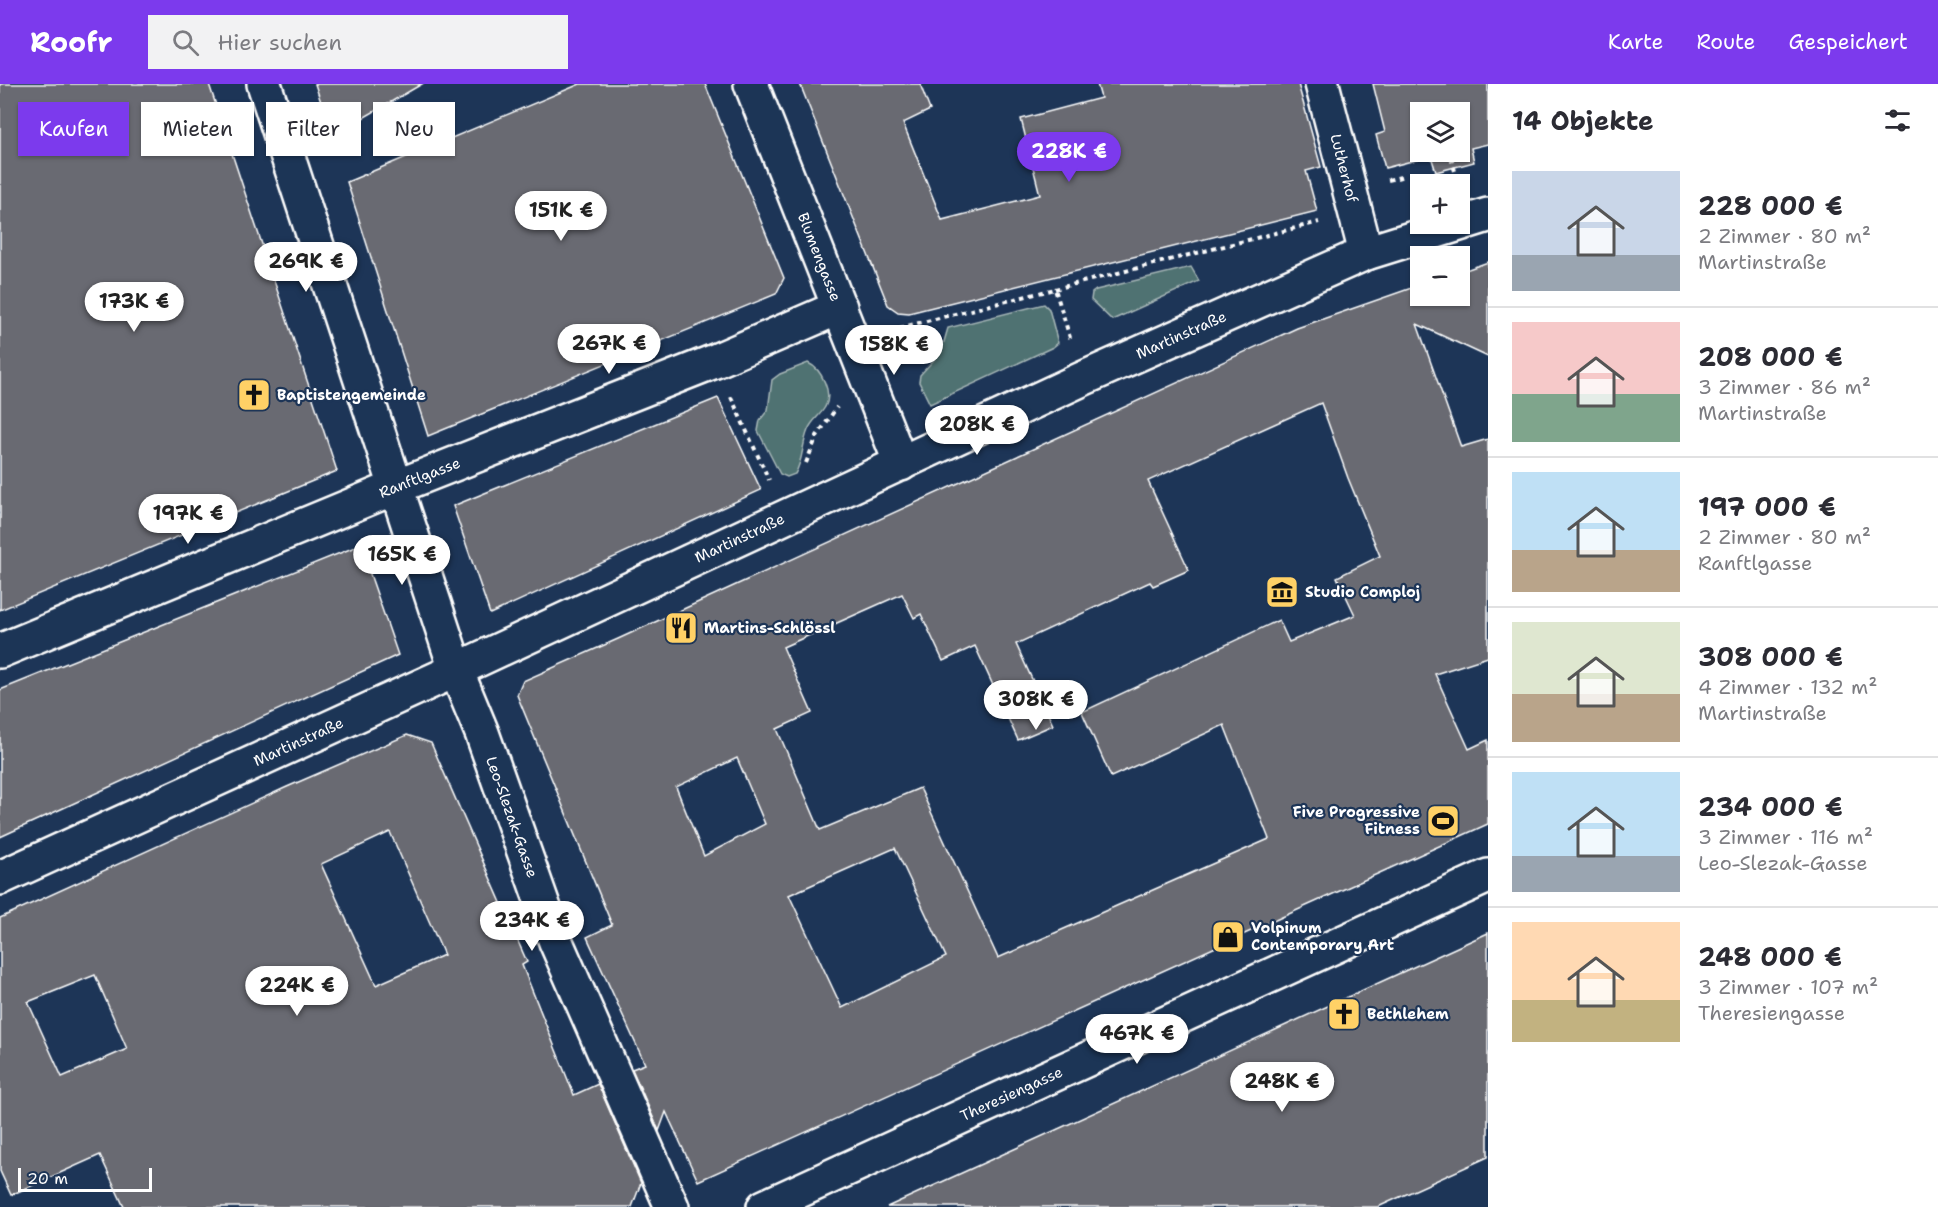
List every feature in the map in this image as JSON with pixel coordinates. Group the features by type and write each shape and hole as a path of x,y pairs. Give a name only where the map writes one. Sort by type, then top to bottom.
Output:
{"street":[{"name":"Leo-Slezak-Gasse","path":"264,84 456,670 482,733 555,942 672,1207"},
{"name":"Blumengasse","path":"751,84 901,464"},
{"name":"Lutherhof","path":"1323,84 1365,253"},
{"name":"Martinstraße","path":"0,878 786,518 1082,379 1365,253 1488,215"},
{"name":"Ranftlgasse","path":"0,651 840,307"},
{"name":"Theresiengasse","path":"764,1207 1488,876"}],"path":[{"path":"1379,183 1405,176"},
{"path":"786,518 817,436 858,354 1055,288 1355,213"},
{"path":"1055,288 1082,379"},
{"path":"715,360 786,518"}],"green space":[{"path":"1191,267 1199,281 1112,320 1091,300 1092,293 1096,290"},
{"path":"1044,304 1049,309 1058,343 930,404 919,382 920,375 941,352 948,328"},
{"path":"808,363 818,371 825,382 827,402 808,430 800,464 795,474 787,477 780,474 758,431 760,420 768,410 772,380 780,374"}],"building":[{"path":"0,84 209,84 215,102 141,102 141,156 233,156 337,471 0,610"},
{"path":"315,84 422,84 391,102 373,102 373,112 361,119 361,102 321,102"},
{"path":"580,84 705,84 784,278 776,294 428,436 347,182 409,156 455,156 455,137"},
{"path":"800,84 920,84 930,110 903,123 942,220 1040,195 1021,119 1101,98 1097,84 1298,84 1321,167 1306,171 1317,211 909,313 898,312 888,305"},
{"path":"1373,84 1488,84 1488,144 1471,148 1474,162 1436,172 1433,162 1470,162 1470,102 1410,102 1410,161 1385,168 1376,135 1385,132"},
{"path":"1488,262 1488,357 1417,324 1461,447 1488,439 1488,657 1435,674 1469,749 1488,740 1488,824 698,1181 666,1112 659,1131 632,1069 645,1064 587,937 612,925 517,695 523,681 1297,328 1410,288 1410,306 1470,306 1470,268","holes":["1321,403 1380,556 1337,577 1355,615 1289,642 1279,620 1082,712 1111,777 1224,725 1269,839 998,958 920,788 820,830 777,729 812,713 783,647 902,594 914,618 921,614 943,661 975,646 1018,740 1053,725 1016,644 1150,582 1153,586 1189,570 1148,481","737,758 765,824 704,856 676,787","895,848 946,957 842,1008 789,895"]},
{"path":"718,398 761,490 490,614 453,506"},
{"path":"360,545 398,655 0,837 0,690"},
{"path":"407,735 431,743 527,962 522,965 574,1095 598,1084 641,1183 632,1207 124,1207 100,1155 11,1195 0,1171 0,918","holes":["390,832 444,955 376,985 321,864","95,975 127,1049 62,1077 28,1002"]},
{"path":"1488,933 1488,1157 1378,1207 887,1207"}],"place":[{"name":"Baptistengemeinde","path":"254,395"},
{"name":"Studio Comploj","path":"1282,592"},
{"name":"Martins-Schlössl","path":"681,628"},
{"name":"Five Progressive Fitness","path":"1443,821"},
{"name":"Volpinum Contemporary Art","path":"1228,937"},
{"name":"Bethlehem","path":"1344,1014"}]}
